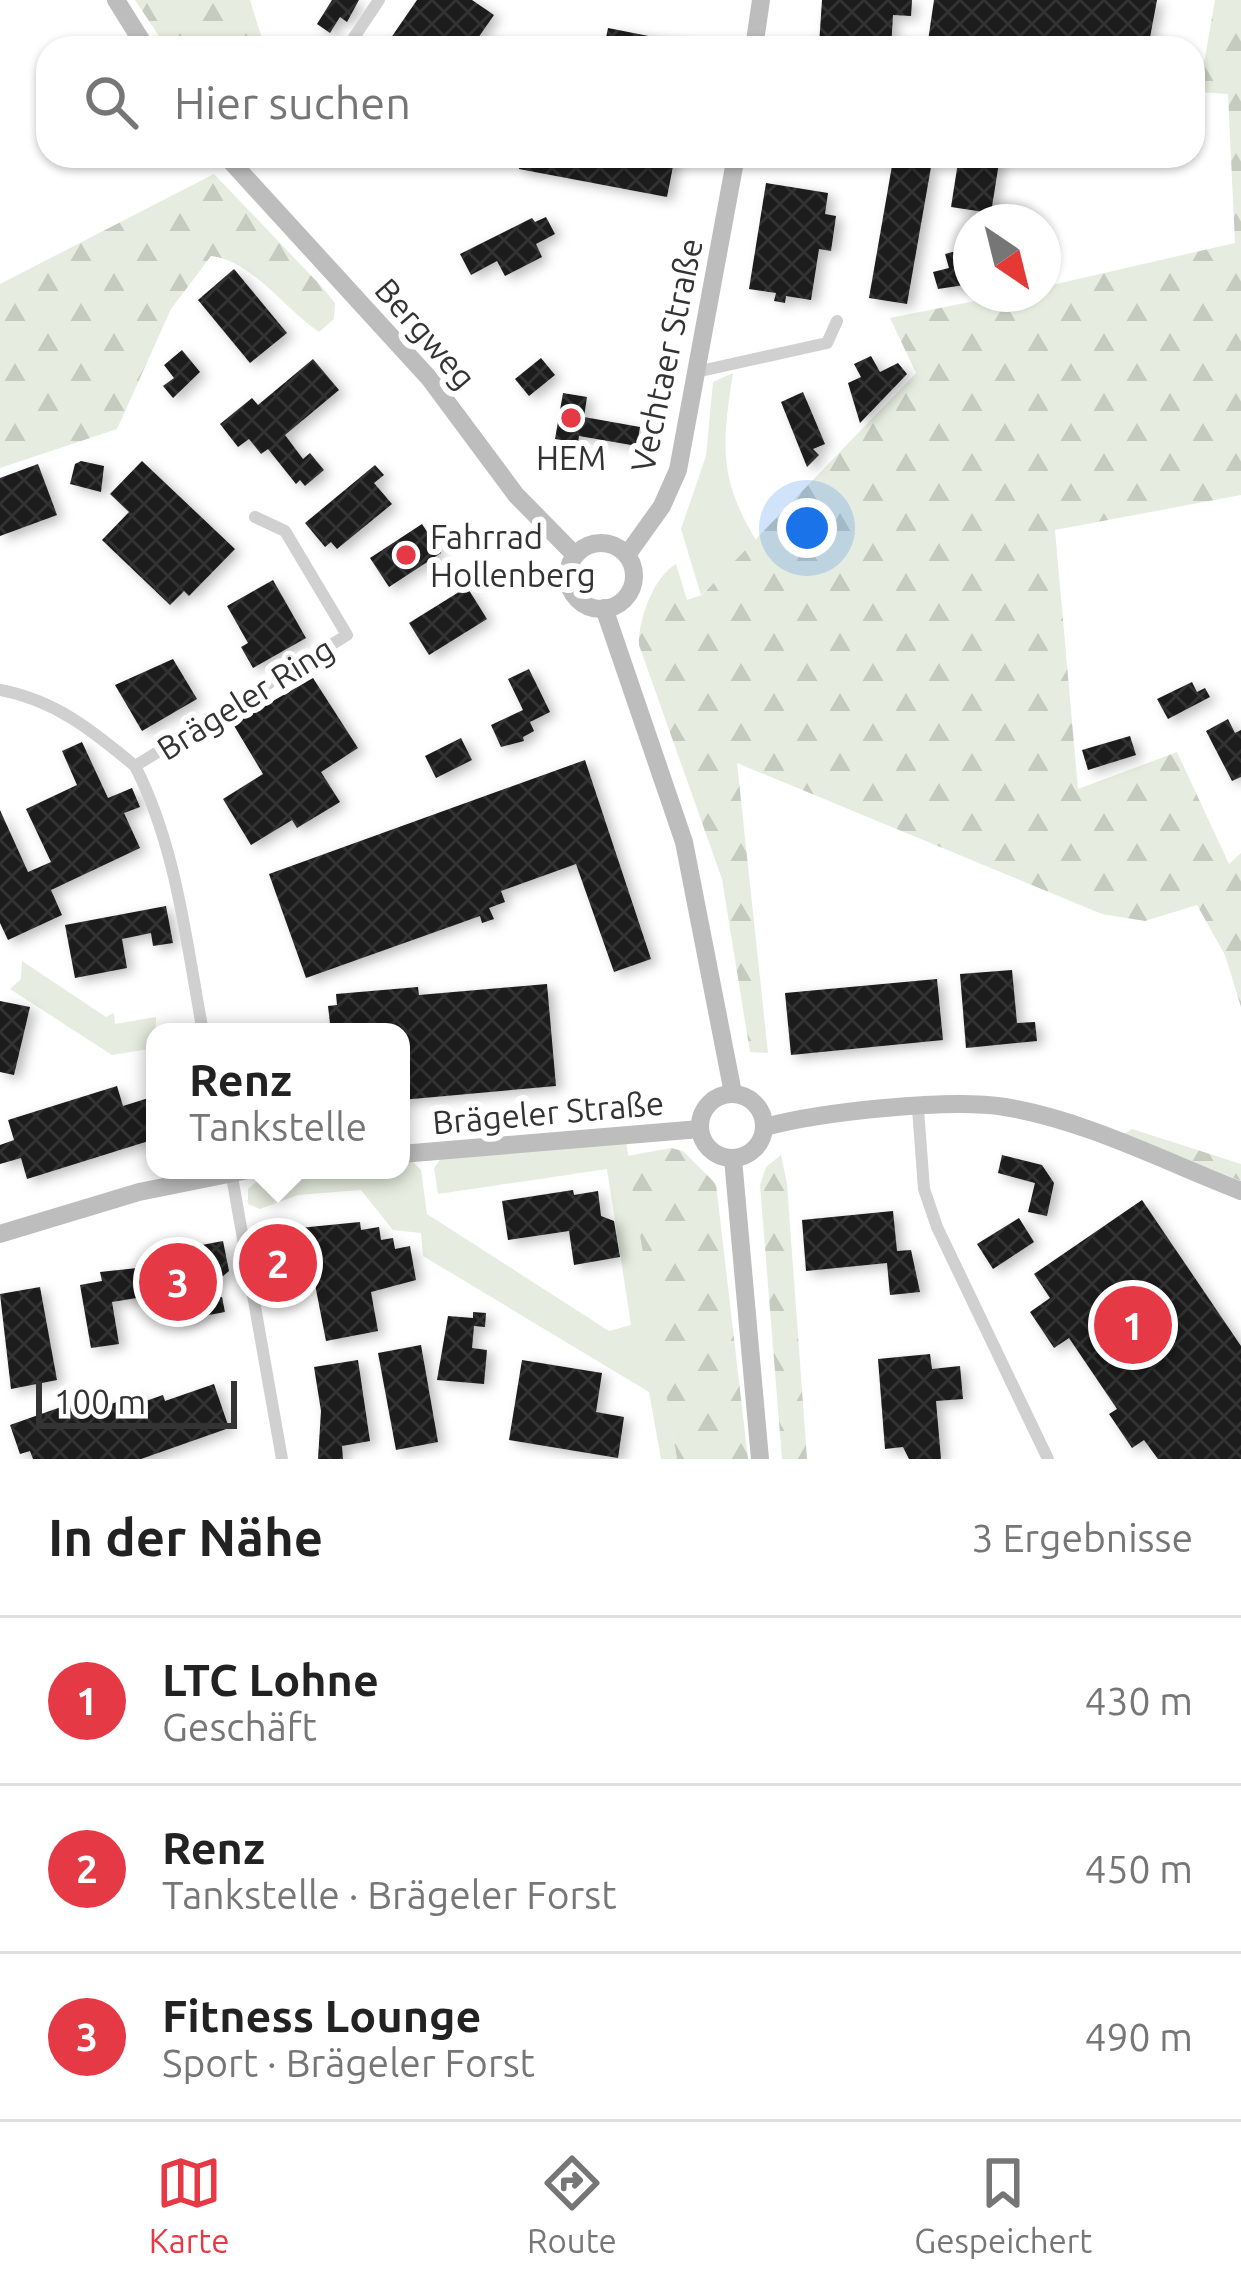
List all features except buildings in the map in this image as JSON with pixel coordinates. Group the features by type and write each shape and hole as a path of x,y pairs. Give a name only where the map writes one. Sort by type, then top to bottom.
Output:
{"main road":[{"path":"116,0 138,36"},
{"path":"756,36 761,0"},
{"name":"Bergweg","path":"237,168 429,378 516,495 575,555"},
{"name":"Vechtaer Straße","path":"626,555 662,506 678,470 734,168"},
{"path":"601,543 626,555 634,574 629,593 604,608 585,604 572,591 568,572 575,555 601,543"},
{"path":"604,608 684,842 733,1093"},
{"path":"733,1093 755,1104 765,1127 754,1150 733,1159 712,1151 700,1129 709,1105 733,1093"},
{"path":"765,1127 980,1105 1031,1113 1241,1191"},
{"name":"Brägeler Straße","path":"410,1153 700,1129"},
{"path":"733,1159 760,1459"},
{"path":"0,1234 207,1179"}],"street":[{"path":"354,36 379,0"},
{"path":"696,372 827,343 837,321"},
{"name":"Brägeler Ring","path":"135,766 347,635 285,531 255,518"},
{"name":"Brägeler Ring","path":"0,690 28,695 80,719 135,766 158,810 201,1023"},
{"path":"918,1109 924,1189 937,1227 1048,1459"},
{"path":"238,1179 282,1459"}],"green space":[{"path":"135,0 250,0 261,36 159,36"},
{"path":"1215,0 1241,0 1241,495 1055,530 1078,789 1177,752 1229,864 1241,853 1241,1007 1225,955 1197,905 1145,921 1102,914 737,763 768,1053 750,1052 722,879 639,645 649,600 661,578 676,564 687,600 702,595 916,373 890,318 953,305 953,312 1061,312 1061,283 1235,243 1228,94 1205,92 1205,58"},
{"path":"214,174 322,287 335,303 334,319 319,332 254,276 211,256 171,309 117,429 0,468 0,284"},
{"path":"733,373 726,460 735,499 757,542 701,595 681,529 706,456 713,382"},
{"path":"22,961 106,1017 114,1013 115,1024 156,1017 156,1023 146,1023 146,1049 112,1055 10,989 21,979"},
{"path":"1132,1129 1241,1164 1241,1181 1122,1135"},
{"path":"626,1141 677,1459 661,1459 649,1392 423,1256 421,1233 393,1230 361,1190 298,1195 260,1209 248,1204 248,1189 260,1179 410,1179 412,1161 421,1170 427,1214 609,1331 631,1325 607,1169 438,1194 434,1168 442,1157"},
{"path":"671,1148 683,1151 716,1184 748,1459 677,1459 627,1156"},
{"path":"781,1155 807,1459 782,1459 760,1185 766,1167"}],"place":[{"name":"HEM","path":"571,418"},
{"name":"Fahrrad Hollenberg","path":"406,555"},
{"name":"Renz","path":"278,1263"},
{"name":"Fitness Lounge","path":"178,1282"},
{"name":"LTC Lohne","path":"1133,1325"}]}
